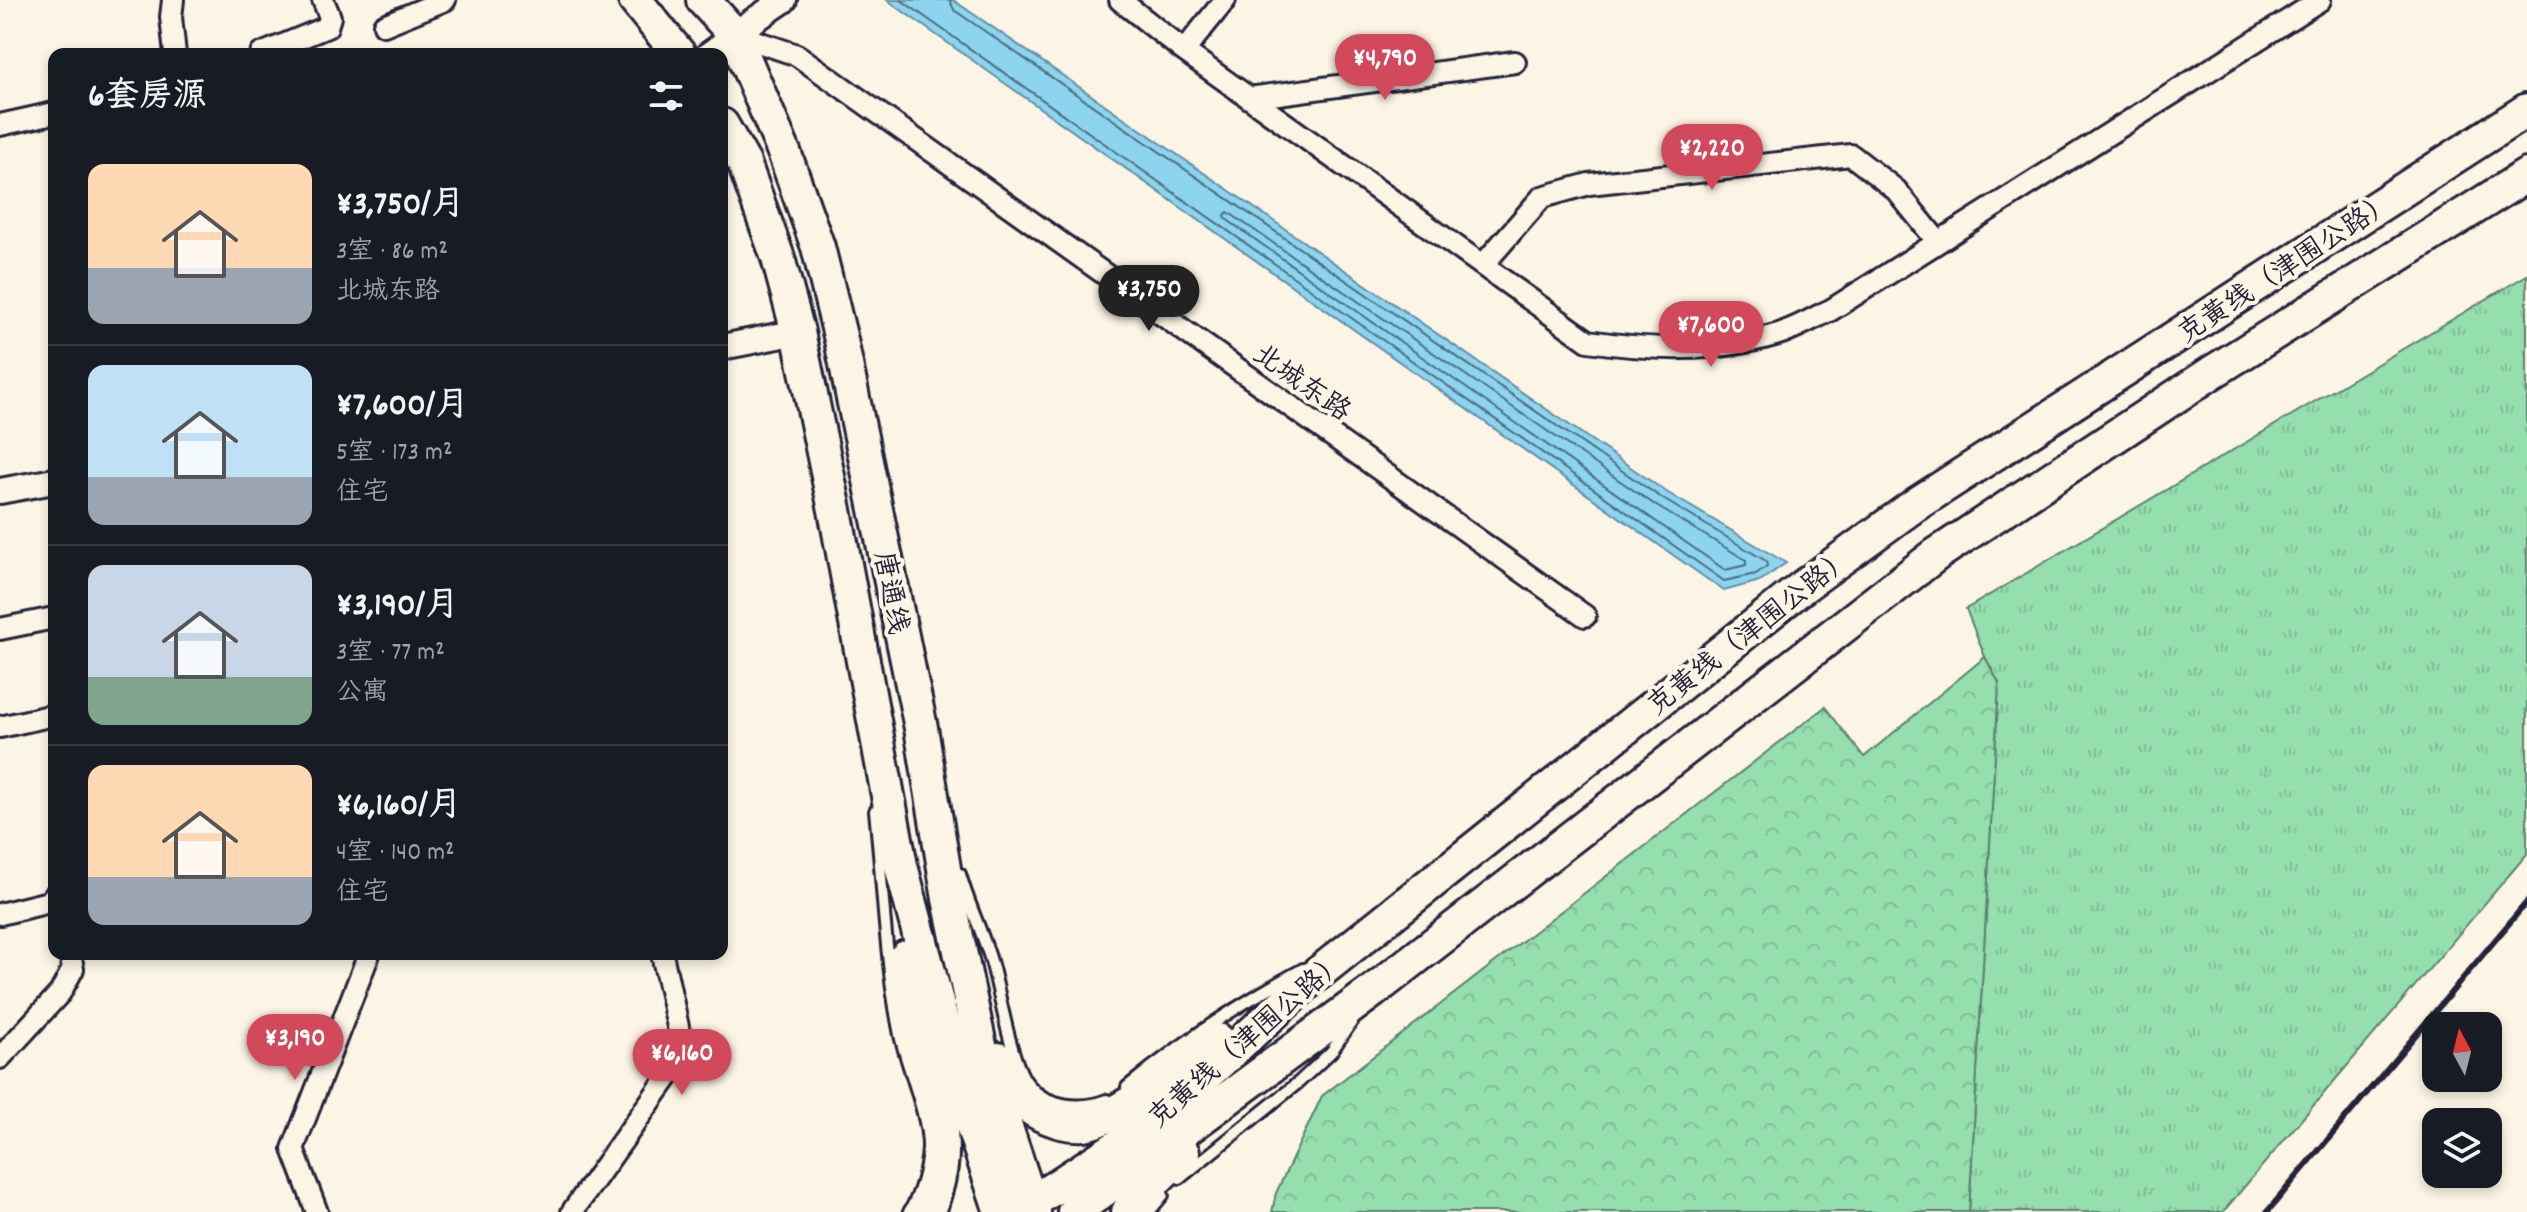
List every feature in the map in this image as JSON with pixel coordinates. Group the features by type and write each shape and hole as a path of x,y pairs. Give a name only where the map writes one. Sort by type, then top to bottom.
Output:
{"highway":[{"path":"635,0 674,48"},
{"name":"唐通线","path":"703,0 734,34 784,152 818,247 841,340 921,728 949,899 982,1055 1020,1210"},
{"name":"克黄线（津围公路）","path":"1020,1210 1120,1145 1185,1094 1311,979 1758,622 1915,505 2527,110"},
{"name":"唐通线","path":"728,135 744,163 778,258 798,332 835,510 901,866 960,1089 1020,1210"},
{"name":"克黄线（津围公路）","path":"1074,1212 1373,991 1937,554 2199,381 2527,175"},
{"path":"901,866 899,916 913,1001 941,1129 938,1184 929,1212"},
{"path":"949,899 972,956 1008,1086 1033,1110 1061,1124 1085,1124 1105,1118 1311,979"},
{"path":"1128,1212 1162,1172 1242,1103 1309,1038"}],"street":[{"path":"173,0 171,17 174,48"},
{"path":"276,48 327,27 330,17 323,0"},
{"path":"384,25 445,0"},
{"path":"714,48 784,0"},
{"path":"1184,51 1225,0"},
{"path":"1124,2 1184,51 1588,341 1639,348 1715,347 1776,335 1831,310 2320,0"},
{"name":"北城东路","path":"734,34 797,55 1585,616"},
{"path":"1249,98 1515,62"},
{"path":"0,125 48,114"},
{"path":"1483,265 1542,197 1589,184 1851,155 1896,190 1938,242"},
{"path":"728,346 798,332"},
{"path":"0,491 48,482"},
{"path":"0,629 48,619"},
{"path":"0,727 48,716"},
{"path":"0,914 48,903"},
{"path":"0,1058 60,993 73,969 71,960"},
{"path":"317,1212 293,1149 367,960"},
{"path":"572,1212 684,1054 663,960"}],"lane":[{"path":"921,728 937,771 949,826"},
{"path":"875,783 879,745"},
{"path":"874,795 892,989 928,1146 921,1182 909,1212"},
{"path":"957,866 990,957 1019,1067 1028,1085 1061,1104 1084,1106 1105,1102 1250,997 1371,931"},
{"path":"1176,1182 1331,1052 1373,991"},
{"path":"1149,1212 1167,1191"}],"green space":[{"path":"2527,275 2527,854 2223,1212 1969,1212 1999,683 1966,609"},
{"path":"1985,657 1999,683 1969,1212 1272,1212 1276,1193 1322,1096 1825,707 1864,757"}],"water":[{"path":"887,0 953,0 1668,493 1786,563 1760,581 1724,591"}],"railway":[{"path":"2267,1212 2527,902"}]}
